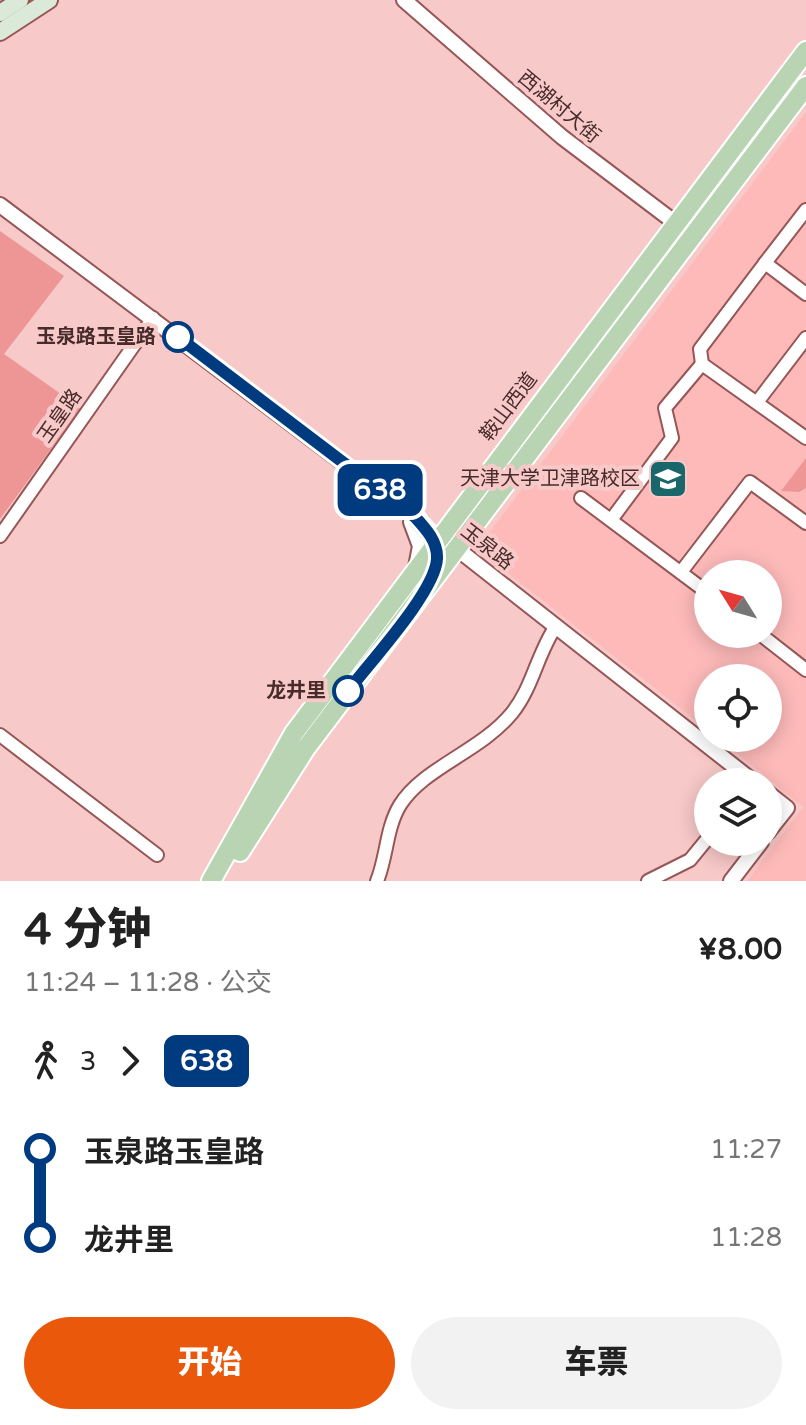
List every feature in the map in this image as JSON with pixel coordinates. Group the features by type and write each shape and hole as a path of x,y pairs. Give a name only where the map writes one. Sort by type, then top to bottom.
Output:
{"main road":[{"path":"0,13 20,0"},
{"path":"0,32 49,0"},
{"name":"鞍山西道","path":"211,881 294,733 436,539 806,51"},
{"path":"223,881 289,772 806,86"},
{"path":"413,519 436,539 438,557 432,582"}],"street":[{"name":"西湖村大街","path":"404,0 562,137 694,237"},
{"path":"0,205 413,519 420,546 416,569"},
{"path":"611,520 672,438 665,408 702,364 700,349 806,210"},
{"path":"0,213 151,321"},
{"path":"765,263 806,294"},
{"name":"玉皇路","path":"0,536 151,321"},
{"path":"758,401 806,338"},
{"path":"702,364 806,438"},
{"path":"681,572 750,482 806,523"},
{"path":"581,498 694,582"},
{"name":"玉泉路","path":"436,539 456,551 729,768"},
{"path":"377,881 399,806 430,774 481,743 512,712 554,629"},
{"path":"778,648 806,670"},
{"path":"0,735 157,855"},
{"path":"782,808 785,811"},
{"path":"782,815 785,811"},
{"path":"648,881 694,855"},
{"path":"731,881 750,856"}],"shaded area":[{"name":"天津大学卫津路校区","path":"806,112 806,881 747,881 766,856 782,856 782,835 803,807 782,790 782,768 755,768 735,752 782,752 782,664 694,664 694,719 477,549"},
{"path":"0,231 64,276 4,354 81,408 0,519"},
{"path":"806,458 806,488 799,492 781,491"}],"bus line":[{"name":"638","path":"178,337 415,517 431,536 438,557 432,582 348,691"}],"place":[{"name":"玉泉路玉皇路","path":"178,337"},
{"name":"天津大学卫津路校区","path":"668,479"},
{"name":"龙井里","path":"348,691"}]}
